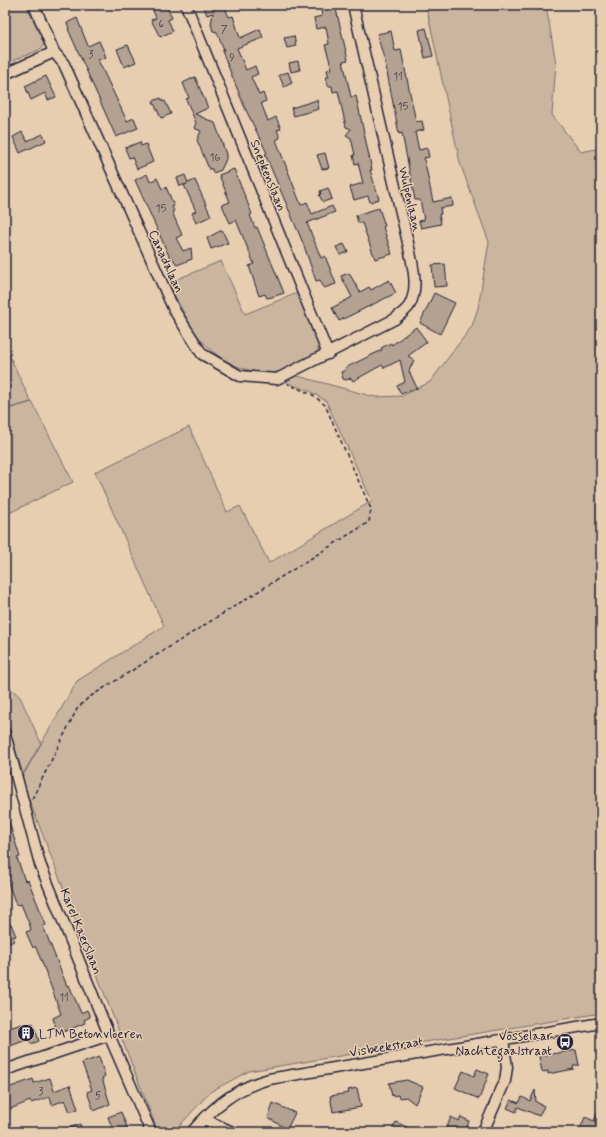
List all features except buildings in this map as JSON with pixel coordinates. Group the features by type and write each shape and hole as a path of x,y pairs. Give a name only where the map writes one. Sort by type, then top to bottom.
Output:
{"street":[{"name":"Canadalaan","path":"34,5 54,52 64,64 174,310 202,354 240,376 277,379"},
{"name":"Snepkenslaan","path":"186,5 328,354"},
{"name":"Wulpenlaan","path":"328,354 395,319 409,306 414,291 414,273 408,243 353,5"},
{"path":"5,74 54,52"},
{"path":"277,379 328,354"},
{"name":"Karel Kaerslaan","path":"5,734 40,864 109,1035 152,1132"},
{"name":"Visbeekstraat","path":"192,1132 224,1100 251,1084 269,1079 601,1023"},
{"path":"5,1070 109,1035"},
{"path":"483,1132 505,1081 507,1067 503,1040"},
{"path":"204,1119 232,1132"}],"path":[{"path":"26,812 77,709 88,698 369,522 372,509 325,405 313,395 277,379"}],"shaded area":[{"path":"5,5 26,5 44,42 43,46 39,50 5,64"},
{"path":"426,5 546,5 556,64 552,115 581,152 601,148 601,1013 249,1071 210,1092 174,1132 158,1132 21,779 77,681 164,626 95,472 189,427 227,512 240,506 269,563 372,501 326,401 310,391 287,383 286,379 294,375 375,397 402,396 430,382 472,326 478,308 489,242 460,163"},
{"path":"221,261 245,314 297,293 318,341 318,351 282,371 265,373 245,369 230,363 206,346 190,323 168,283"},
{"path":"5,346 31,402 5,409"},
{"path":"32,402 73,482 5,515 5,410"},
{"path":"5,683 20,697 41,743 23,774 5,716"}],"place":[{"name":"LTM Betonvloeren","path":"26,1033"},
{"name":"Vosselaar Nachtegaalstraat","path":"565,1042"}]}
